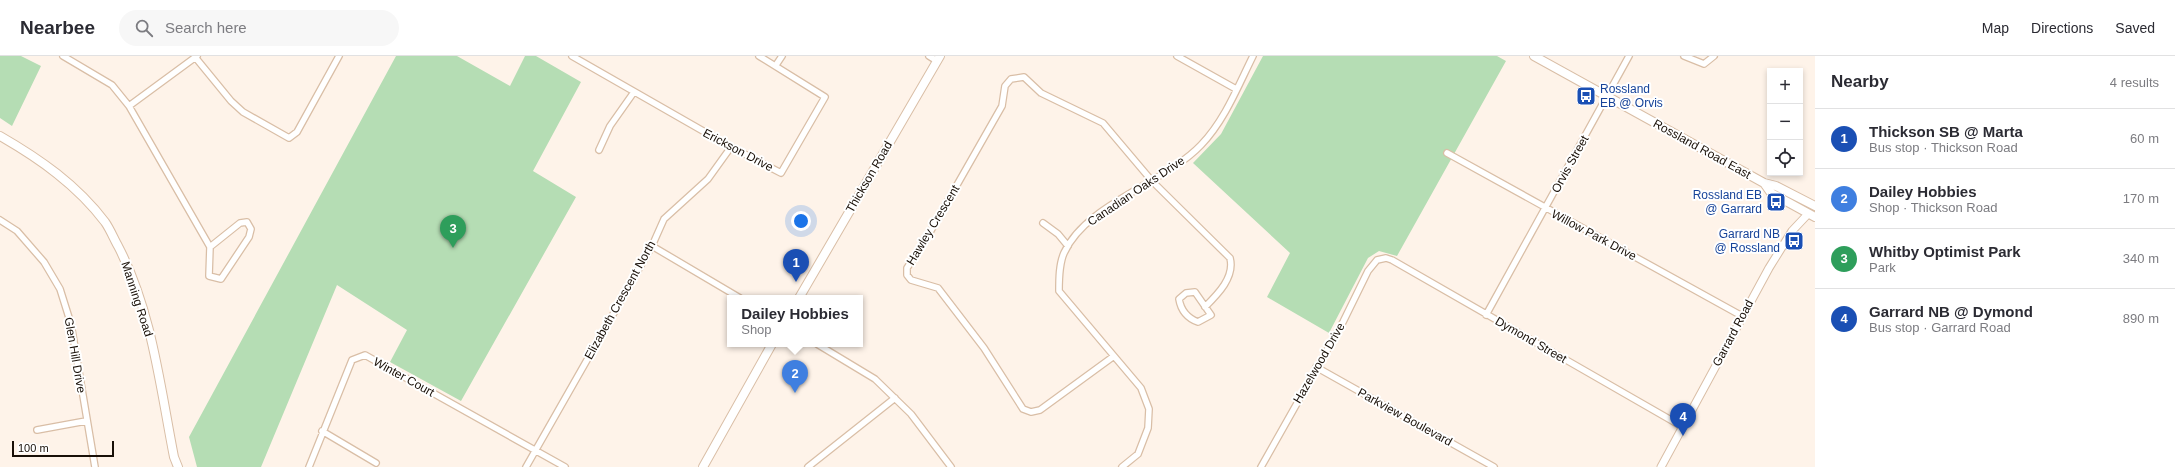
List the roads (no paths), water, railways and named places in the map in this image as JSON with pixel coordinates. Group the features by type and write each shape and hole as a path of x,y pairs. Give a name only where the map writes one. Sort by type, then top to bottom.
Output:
{"main road":[{"name":"Rossland Road East","path":"1534,56 1764,183 1776,186 1815,206"},
{"name":"Thickson Road","path":"801,295 938,58"},
{"name":"Manning Road","path":"0,136 37,158 72,185 106,223 131,270 147,321 174,457 178,467"},
{"name":"Rossland Road East","path":"1764,183 1771,193 1811,216"},
{"path":"703,467 770,347"}],"street":[{"path":"63,56 112,85 129,106 210,246 209,276 221,279 249,237 251,229 247,222 240,223 210,246"},
{"path":"129,106 196,57 231,101 243,112 289,138 297,132 339,56"},
{"name":"Erickson Drive","path":"572,56 731,147 781,173 825,97 776,65 759,56"},
{"path":"776,65 782,56"},
{"path":"929,56 938,58"},
{"path":"1177,56 1236,90"},
{"name":"Canadian Oaks Drive","path":"1122,467 1138,454 1148,428 1149,409 1140,388 1059,291 1059,273 1064,253 1077,232 1100,213 1184,160 1201,145 1220,121 1253,56"},
{"name":"Orvis Street","path":"1486,314 1608,97 1629,56"},
{"path":"1684,56 1697,63 1704,64 1714,56"},
{"name":"Hawley Crescent","path":"1114,356 1040,410 1031,412 1023,409 984,348 938,288 911,280 907,275 907,268 925,241 1002,106 1005,86 1011,78 1024,78 1041,93 1103,123 1152,181"},
{"path":"599,150 610,126 634,92"},
{"name":"Elizabeth Crescent North","path":"526,467 652,246 664,220 708,179 731,147"},
{"name":"Willow Park Drive","path":"1446,153 1545,209 1742,316"},
{"path":"1152,181 1230,258 1232,266 1222,290 1205,307"},
{"name":"Garrard Road","path":"1661,467 1742,316 1786,238 1811,216 1815,206"},
{"name":"Glen Hill Drive","path":"0,220 22,236 44,262 60,289 72,324 86,421 95,467"},
{"path":"1044,223 1058,234 1068,246"},
{"path":"652,246 735,295"},
{"name":"Dymond Street","path":"1377,260 1386,258 1392,260 1683,427"},
{"name":"Hazelwood Drive","path":"1261,467 1316,367 1343,322 1368,271 1377,260"},
{"path":"1195,292 1205,307 1212,315 1198,322 1190,319 1180,307 1179,299 1186,293 1195,292"},
{"path":"822,347 874,379 895,398 911,414 951,467"},
{"name":"Winter Court","path":"309,467 352,360 365,355 535,450"},
{"name":"Parkview Boulevard","path":"1316,367 1494,467"},
{"path":"808,467 895,398"},
{"path":"37,430 86,421"},
{"path":"322,432 376,463"},
{"path":"535,450 565,467"}],"place":[{"name":"Rossland EB @ Orvis","path":"1586,96"},
{"name":"Rossland EB @ Garrard","path":"1776,202"},
{"name":"Garrard NB @ Rossland","path":"1794,241"},
{"name":"Whitby Optimist Park","path":"453,248"},
{"name":"Thickson SB @ Marta","path":"796,282"},
{"name":"Dailey Hobbies","path":"795,393"},
{"name":"Garrard NB @ Dymond","path":"1683,436"}]}
